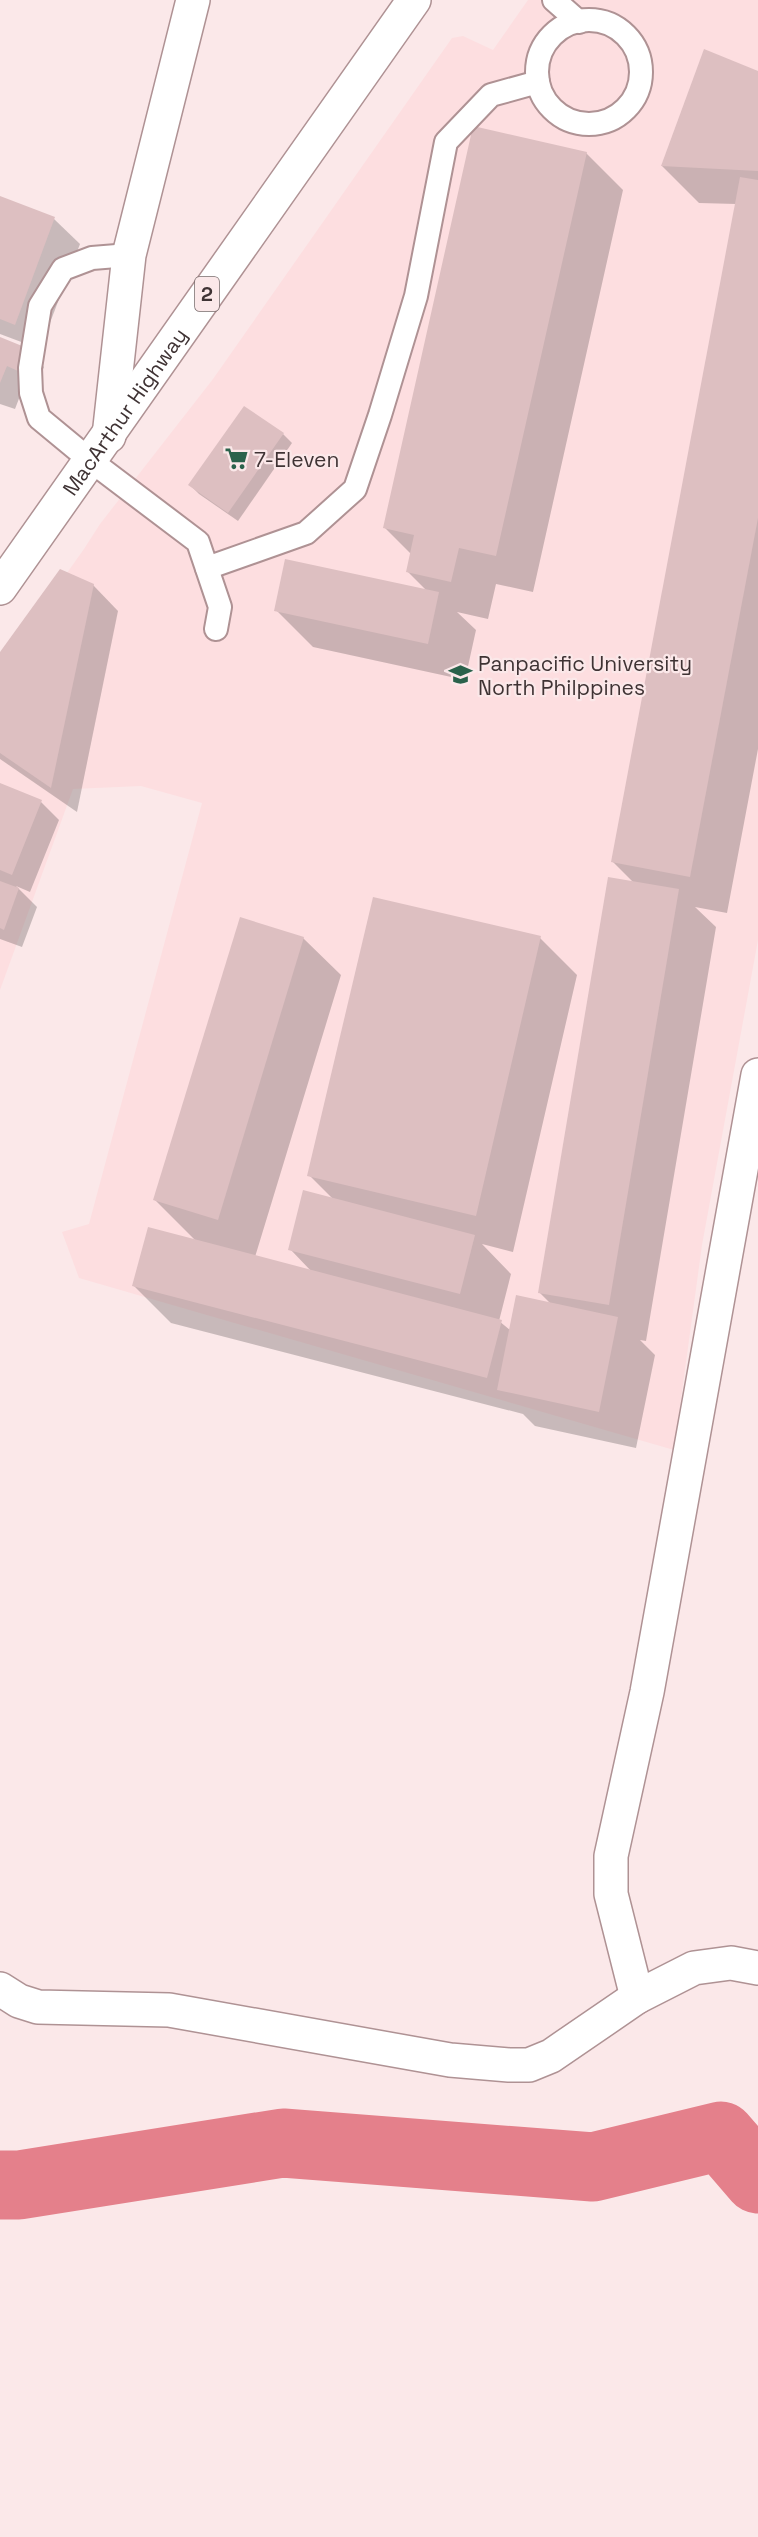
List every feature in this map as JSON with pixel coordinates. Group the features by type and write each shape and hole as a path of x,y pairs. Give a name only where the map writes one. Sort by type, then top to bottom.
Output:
{"street":[{"path":"100,449 129,255 193,0"},
{"name":"MacArthur Highway","path":"0,588 414,0"},
{"path":"637,1997 611,1894 611,1856 647,1692 758,1075"},
{"path":"0,1989 19,2001 38,2007 169,2010 450,2060 529,2065 551,2056 637,1997 694,1968 731,1963 758,1968"}],"lane":[{"path":"554,0 579,22"},
{"path":"596,21 612,25 626,35 635,48 640,64 641,81 635,97 625,110 604,123 579,124 567,119 548,104 538,82 539,57 545,44 566,26 579,22 596,21"},
{"path":"207,568 306,533 355,489 416,296 446,142 491,95 538,82"},
{"path":"129,255 92,258 63,269 40,306 30,368 34,402 39,418 100,449 198,542 220,607 216,629"}],"shaded area":[{"name":"Panpacific University North Philppines","path":"528,0 758,0 758,940 702,1245 674,1450 79,1278 62,1232 89,1224 202,803 141,786 73,789 0,990 0,667 100,524 213,379 452,38 463,36 493,50"}],"building":[{"path":"704,49 758,71 758,171 661,166"},
{"path":"473,126 587,152 496,556 459,548 451,582 406,572 414,535 383,528"},
{"path":"740,177 758,180 758,518 690,877 611,862"},
{"path":"0,196 55,217 15,325 0,319"},
{"path":"0,337 27,348 18,371 7,366 0,383"},
{"name":"7-Eleven","path":"244,406 284,433 228,513 188,485"},
{"path":"285,559 439,592 428,644 274,611"},
{"path":"60,569 94,584 51,788 0,753 0,652"},
{"path":"0,783 42,800 12,875 0,870"},
{"path":"608,877 679,889 609,1305 538,1293"},
{"path":"0,881 19,888 4,930 0,928"},
{"path":"373,897 541,936 476,1216 307,1176"},
{"path":"240,917 304,937 218,1220 153,1200"},
{"path":"303,1190 475,1235 460,1294 288,1250"},
{"path":"148,1227 502,1320 487,1378 132,1286"},
{"path":"516,1295 618,1317 599,1412 497,1390"}],"waterway":[{"path":"0,2185 19,2185 283,2143 593,2167 721,2136 758,2179"}],"place":[{"name":"7-Eleven","path":"236,459"},
{"name":"Panpacific University North Philppines","path":"460,675"}]}
